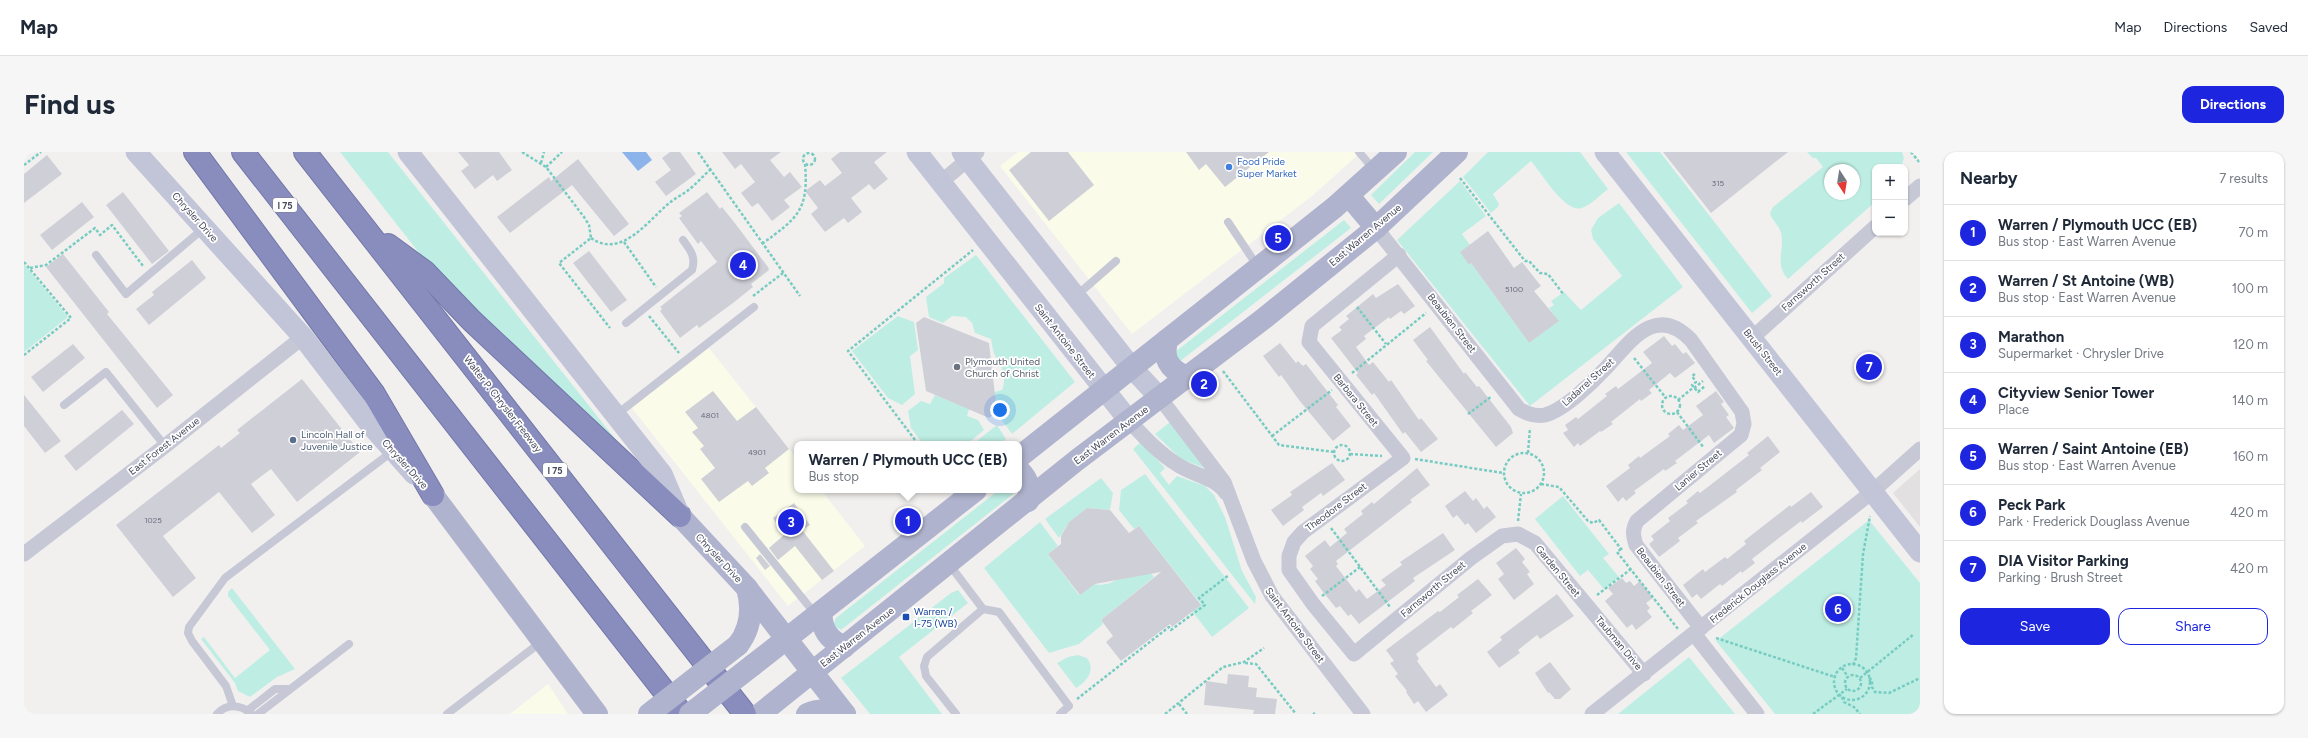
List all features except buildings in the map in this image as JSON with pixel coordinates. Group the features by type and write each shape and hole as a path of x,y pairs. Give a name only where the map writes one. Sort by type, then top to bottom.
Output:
{"highway":[{"path":"196,152 374,394 433,495"},
{"name":"I 75","path":"243,152 682,714"},
{"name":"Walter P. Chrysler Freeway","path":"305,152 745,714"},
{"path":"365,227 425,272 472,321 680,516"}],"main road":[{"path":"1022,454 1349,196 1396,152"},
{"name":"East Warren Avenue","path":"760,714 1077,460 1130,422 1213,358 1376,228 1457,152"},
{"path":"1349,196 1376,228"},
{"path":"1167,340 1165,356 1169,366 1176,372 1187,377"},
{"path":"1022,473 1027,478 1030,488 1028,500"},
{"path":"690,714 972,493"},
{"name":"Chrysler Drive","path":"433,495 596,710"},
{"name":"Chrysler Drive","path":"680,516 746,586 846,714"},
{"path":"649,714 738,645 746,635 749,624 750,598 746,586"},
{"path":"819,614 826,634 833,641 844,647"},
{"path":"807,714 816,710 826,710 846,714"}],"street":[{"name":"Chrysler Drive","path":"136,152 303,337 368,422 433,495"},
{"name":"Chrysler Drive","path":"408,152 662,474 680,516"},
{"name":"Saint Antoine Street","path":"917,152 1130,422 1155,448 1178,465 1217,483 1234,505"},
{"name":"Brush Street","path":"1605,152 1920,552"},
{"name":"Saint Antoine Street","path":"969,155 1076,297 1132,368 1160,398 1212,464 1224,482 1254,561 1272,596 1363,714"},
{"path":"941,182 969,155"},
{"path":"1908,197 1920,186"},
{"name":"Beaubien Street","path":"1376,228 1519,409 1530,415"},
{"name":"Farnsworth Street","path":"1752,338 1872,230"},
{"path":"1348,295 1398,254"},
{"name":"Barbara Street","path":"1348,295 1312,326 1309,342 1403,458"},
{"name":"Ladarrel Street","path":"1530,415 1545,415 1559,408 1605,369 1625,346 1640,332 1658,324 1672,326 1683,332 1691,340 1742,412"},
{"name":"East Forest Avenue","path":"24,554 165,446 303,337"},
{"name":"Lanier Street","path":"1637,522 1741,435 1744,424 1742,412"},
{"name":"Frederick Douglass Avenue","path":"1592,714 1872,492 1920,449"},
{"name":"Theodore Street","path":"1313,604 1289,570 1289,556 1294,542 1303,532 1322,516 1403,458"},
{"name":"Beaubien Street","path":"1637,522 1633,528 1636,545 1757,714"},
{"name":"Farnsworth Street","path":"1313,604 1354,654 1471,558 1502,536 1518,534"},
{"name":"Garden Street","path":"1518,534 1535,543 1594,613"},
{"name":"Taubman Drive","path":"1594,613 1644,674"}],"lane":[{"path":"1358,152 1376,171"},
{"path":"1228,222 1258,268"},
{"path":"96,255 126,294 204,228"},
{"path":"626,323 692,270 695,261 692,252 683,240"},
{"path":"1076,297 1116,261"},
{"path":"615,415 754,306"},
{"path":"64,405 106,372 165,446"},
{"path":"232,706 226,686 192,642 188,633 189,627 225,578 394,451"},
{"path":"745,527 819,614"},
{"path":"949,564 983,609 999,612 1070,706 1060,714"},
{"path":"956,714 926,676 924,666 927,656 983,609"},
{"path":"447,714 544,640"},
{"path":"258,714 349,644"},
{"path":"217,714 232,706 249,712 275,689 289,689"}],"path":[{"path":"24,165 40,152"},
{"path":"522,152 534,161 541,163 546,167 584,217 589,225 591,238"},
{"path":"541,163 544,152"},
{"path":"546,167 562,152"},
{"path":"1911,152 1920,163"},
{"path":"700,153 762,244 800,296"},
{"path":"762,244 792,220 801,209 806,177 805,164 803,160 804,153 810,153 815,159 813,164 805,164"},
{"path":"591,238 604,245 624,242 634,236 669,204 691,188 711,169"},
{"path":"1460,178 1525,261 1529,262 1540,273 1548,274 1564,295"},
{"path":"591,238 559,263 610,328"},
{"path":"624,242 660,294"},
{"path":"916,441 848,351 974,250"},
{"path":"24,262 71,318 24,355"},
{"path":"752,297 783,273"},
{"path":"1348,295 1386,344"},
{"path":"1346,378 1437,304"},
{"path":"644,310 679,354 685,349"},
{"path":"1625,346 1666,398"},
{"path":"1213,358 1279,445 1334,452"},
{"path":"1695,374 1692,376 1696,382 1692,385 1694,388 1698,392 1705,386"},
{"path":"1678,400 1703,380"},
{"path":"1468,414 1502,388"},
{"path":"1272,436 1332,390"},
{"path":"1671,396 1678,400 1680,407 1677,412 1672,414 1664,410 1662,405 1666,398 1671,396"},
{"path":"1677,412 1712,458"},
{"path":"1528,453 1530,415"},
{"path":"1343,444 1350,449 1350,454 1348,459 1343,461 1335,457 1334,452 1336,447 1343,444"},
{"path":"1521,453 1528,453 1538,458 1544,468 1544,479 1532,492 1521,494 1509,487 1505,482 1503,473 1509,458 1521,453"},
{"path":"1350,454 1403,458 1503,473"},
{"path":"1541,484 1559,487 1588,521 1593,523 1599,520 1621,549"},
{"path":"1518,534 1521,494"},
{"path":"1322,516 1398,618"},
{"path":"1853,665 1856,658 1863,554 1870,516"},
{"path":"1621,549 1636,545"},
{"path":"1621,549 1618,552 1678,629"},
{"path":"1313,604 1360,567"},
{"path":"1596,595 1631,569"},
{"path":"1075,701 1169,627 1171,630 1205,605 1200,598 1229,575"},
{"path":"1860,678 1867,674 1873,666 1914,634"},
{"path":"1716,638 1835,678"},
{"path":"1165,714 1223,667 1244,662 1264,648"},
{"path":"1244,662 1256,664 1296,714"},
{"path":"1869,678 1868,690 1860,698 1848,699 1842,697 1838,694 1834,686 1835,678 1842,668 1853,665 1861,667 1872,680 1872,688 1875,692 1889,693 1920,678"},
{"path":"1842,668 1848,676"},
{"path":"1848,676 1854,675 1860,678"},
{"path":"1847,689 1845,682 1848,676"},
{"path":"1813,714 1838,694 1847,689 1851,691 1857,690 1861,686 1860,678"},
{"path":"1842,697 1844,702 1854,707 1860,714"},
{"path":"1179,704 1187,714"}],"shaded area":[{"path":"1018,152 1361,152 1312,196 1132,334 1000,166"},
{"path":"709,348 794,455 794,493 823,493 865,546 788,606 632,408"},
{"path":"1920,469 1920,527 1893,493"},
{"path":"548,684 568,714 510,714"}],"green space":[{"path":"340,152 388,152 628,455 584,419 506,337 434,272"},
{"path":"1415,152 1433,152 1379,204 1371,195"},
{"path":"1488,152 1580,152 1608,189 1589,205 1582,208 1575,208 1568,205 1561,199 1531,161 1493,194 1499,204 1498,207 1491,213 1463,177"},
{"path":"1626,152 1660,152 1772,296 1752,313"},
{"path":"1807,152 1902,152 1904,158 1902,164 1872,164 1872,205 1788,279 1784,273 1781,262 1781,233 1770,213 1773,207 1823,167 1816,158 1813,158"},
{"path":"1460,181 1486,216 1462,234 1470,245 1460,252 1469,264 1471,263 1529,343 1558,321 1549,308 1554,305 1551,301 1564,292 1581,310 1622,276 1593,239 1591,230 1598,218 1619,203 1683,287 1530,406 1397,240"},
{"path":"1344,220 1351,228 1179,362 1175,352"},
{"path":"976,255 1075,382 1012,434 998,415 994,392 1002,390 1004,377 1002,368 994,353 991,339 975,333 972,323 966,317 952,316 943,323 929,317 926,297 944,283 944,278"},
{"path":"24,264 68,317 24,352"},
{"path":"898,316 914,322 918,350 910,356 915,394 902,405 888,398 852,351"},
{"path":"935,395 969,409 967,416 978,420 984,430 971,441 921,441 911,428 908,411 921,401 930,404"},
{"path":"1170,422 1204,468 1181,459 1155,434"},
{"path":"997,425 1006,439 1003,441 977,441"},
{"path":"1141,442 1165,468 1160,473 1169,485 1177,476 1205,486 1214,495 1225,517 1242,571 1256,597 1255,604 1133,449"},
{"path":"1145,474 1249,608 1212,637 1192,611 1201,604 1139,526 1134,529 1119,510 1121,490"},
{"path":"1101,478 1113,493 1110,510 1087,508 1069,522 1059,538 1045,519"},
{"path":"995,493 1014,493 841,630 833,625 836,618"},
{"path":"1563,496 1609,554 1603,558 1619,577 1604,589 1588,570 1580,576 1535,519"},
{"path":"1869,520 1920,583 1920,714 1775,714 1716,641"},
{"path":"1040,522 1058,546 1048,554 1079,595 1093,584 1100,585 1114,582 1141,561 1154,577 1101,620 1103,624 1079,644 1049,653 984,568"},
{"path":"232,588 295,669 277,677 250,697 238,691 235,683 201,639 204,637 235,678 270,650 228,596 228,592"},
{"path":"958,590 968,603 899,657 942,714 870,714 841,678 951,593"},
{"path":"1078,655 1087,658 1091,667 1087,679 1076,688 1057,663 1068,657"},
{"path":"1689,657 1735,714 1618,714"}],"water":[{"path":"622,152 646,152 652,160 638,171"}],"place":[{"name":"Food Pride Super Market","path":"1229,167"},
{"name":"Warren / Saint Antoine (EB)","path":"1278,238"},
{"name":"Cityview Senior Tower","path":"743,265"},
{"name":"Plymouth United Church of Christ","path":"957,367"},
{"name":"DIA Visitor Parking","path":"1869,367"},
{"name":"Warren / St Antoine (WB)","path":"1204,384"},
{"name":"Lincoln Hall of Juvenile Justice","path":"293,440"},
{"name":"Warren / Plymouth UCC (EB)","path":"908,521"},
{"name":"Marathon","path":"791,522"},
{"name":"Peck Park","path":"1838,609"},
{"name":"Warren / I-75 (WB)","path":"906,617"}]}
